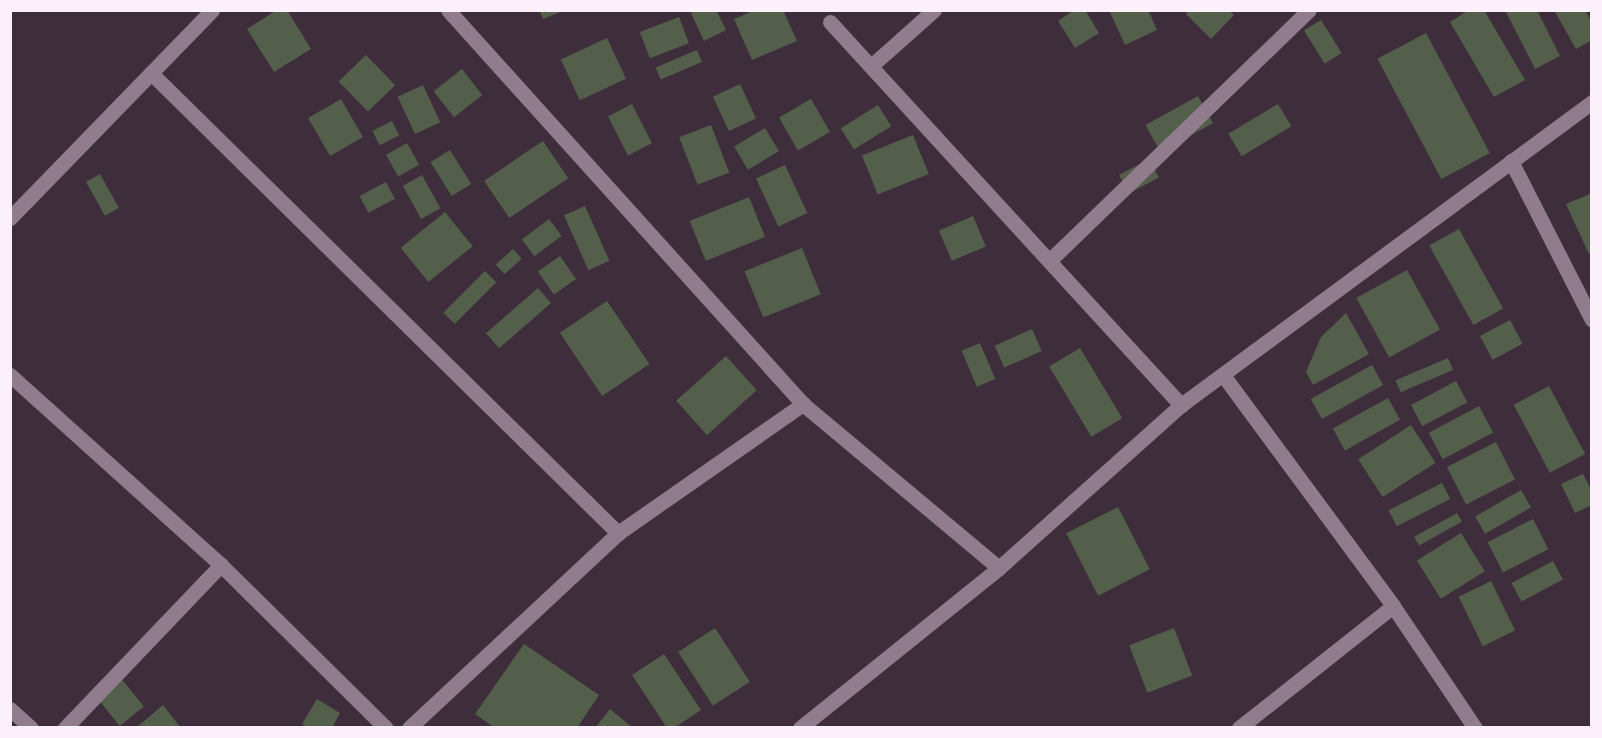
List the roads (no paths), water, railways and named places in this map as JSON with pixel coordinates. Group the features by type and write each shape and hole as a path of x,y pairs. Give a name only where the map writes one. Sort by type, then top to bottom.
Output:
{"street":[{"path":"10,218 212,10"},
{"path":"448,10 803,404 999,567"},
{"path":"871,66 934,10"},
{"path":"1049,261 1309,10"},
{"path":"830,22 1181,405"},
{"path":"151,73 618,533"},
{"path":"800,728 999,567 1181,405 1592,102"},
{"path":"1511,161 1592,320"},
{"path":"10,375 221,565 386,728"},
{"path":"1223,375 1393,606 1475,728"},
{"path":"409,728 618,533 803,404"},
{"path":"65,728 221,565"},
{"path":"1239,728 1393,606"},
{"path":"10,709 31,728"}]}
